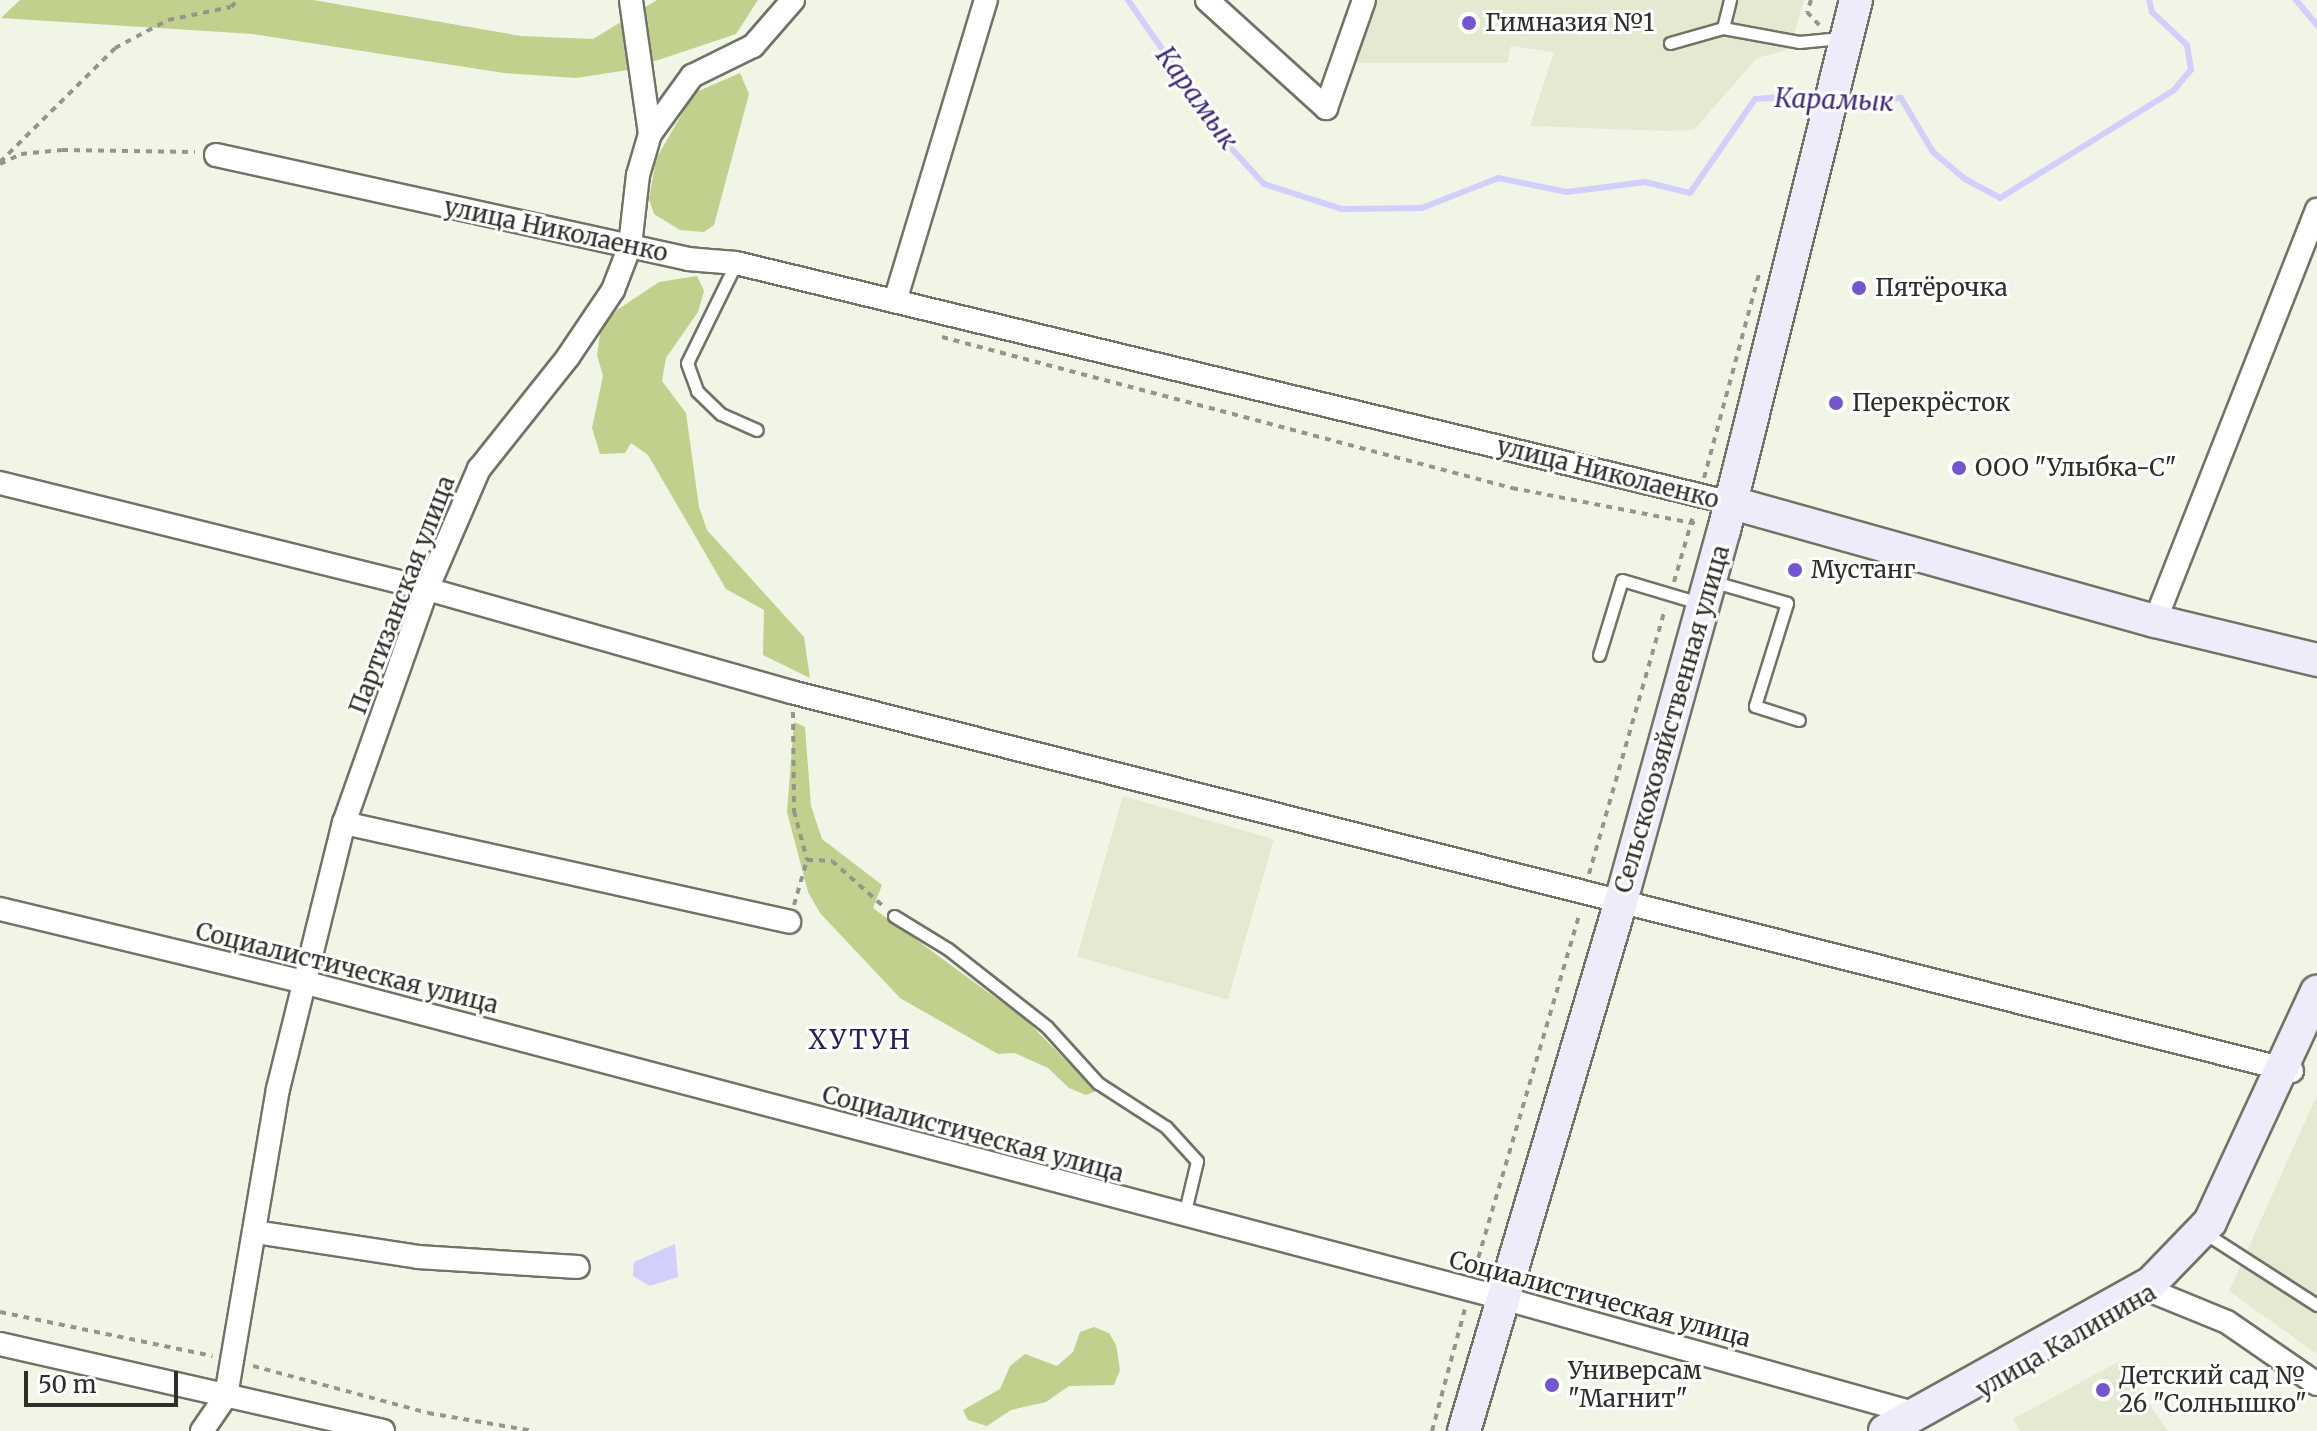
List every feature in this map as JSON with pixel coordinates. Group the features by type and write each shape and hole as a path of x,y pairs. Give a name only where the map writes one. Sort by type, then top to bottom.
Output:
{"main road":[{"name":"Сельскохозяйственная улица","path":"1464,1431 1621,901 1707,593 1822,150 1842,45 1856,0"},
{"name":"улица Николаенко","path":"1728,516 2317,660"},
{"path":"1885,1431 1917,1421 2151,1283 2210,1222 2287,1070 2317,992"},
{"name":"улица Калинина","path":"1917,1421 2156,1293 2211,1237 2287,1070 2317,1016"}],"street":[{"name":"Партизанская улица","path":"202,1431 226,1396 278,1089 344,823 427,589 479,469 568,357 613,290 630,246 638,175 650,134 631,0"},
{"path":"650,134 692,76 753,46 793,0"},
{"path":"895,301 986,0"},
{"path":"1207,0 1326,108 1364,0"},
{"name":"улица Николаенко","path":"216,155 630,246 736,263 1699,495 1728,516"},
{"path":"2155,621 2317,210"},
{"path":"0,483 427,589 791,692 2287,1070"},
{"path":"344,823 789,922"},
{"name":"Социалистическая улица","path":"0,909 303,982 1183,1218 1502,1298 1917,1421"},
{"path":"255,1232 418,1257 578,1267"},
{"path":"2156,1293 2227,1322 2317,1384"},
{"path":"0,1344 383,1431"}],"lane":[{"path":"1723,28 1730,0"},
{"path":"1670,43 1723,28 1799,42 1842,45"},
{"path":"736,263 687,363 697,391 721,414 757,430"},
{"path":"1599,655 1622,580 1670,594 1707,593 1787,603 1755,706 1799,720"},
{"path":"894,916 948,949 1047,1027 1098,1083 1166,1127 1197,1161 1183,1218"},
{"path":"2211,1237 2317,1305"}],"path":[{"path":"0,163 115,48 168,20 231,7 238,0"},
{"path":"1811,0 1807,12 1842,45"},
{"path":"0,163 21,154 62,150 216,155"},
{"path":"1432,1431 1699,495 1760,270"},
{"path":"937,335 1512,488 1691,522 1728,516"},
{"path":"789,922 807,860 794,811 791,692"},
{"path":"807,860 832,861 894,916"},
{"path":"0,1312 233,1361 428,1413 533,1431"}],"shaded area":[{"path":"1375,0 1804,0 1790,49 1757,58 1694,130 1665,131 1530,126 1554,52 1511,46 1507,63 1357,63"},
{"path":"1123,796 1274,839 1228,1000 1077,957"},
{"path":"2317,1095 2317,1354 2229,1291"},
{"path":"675,1244 678,1277 650,1286 633,1276 634,1262"},
{"name":"Детский сад № 26 \"Солнышко\"","path":"2120,1361 2168,1431 2020,1431 2013,1419"}],"green space":[{"path":"20,0 313,0 521,36 593,39 657,0 758,0 736,34 628,70 576,78 504,73 253,34 1,18"},
{"path":"740,73 749,94 714,225 704,232 680,230 654,214 649,199 656,159 694,93"},
{"path":"697,276 704,291 698,312 666,358 662,381 686,413 699,507 707,530 804,637 810,678 763,655 764,610 726,589 648,455 631,443 625,453 600,454 592,428 603,376 597,355 601,328 617,310 659,282"},
{"path":"794,722 805,727 811,806 822,839 882,885 873,908 1026,1020 1096,1091 1086,1095 1069,1088 1048,1068 1015,1053 998,1054 900,998 820,913 808,892 787,812"},
{"path":"1094,1327 1109,1333 1116,1345 1120,1370 1114,1385 1069,1386 1046,1402 1011,1410 987,1426 968,1420 963,1410 1000,1389 1010,1366 1025,1354 1057,1366 1073,1352 1080,1332"}],"waterway":[{"name":"Карамык","path":"1128,0 1230,147 1264,184 1342,209 1422,208 1498,178 1567,192 1645,182 1690,193 1755,99 1821,94"},
{"name":"Карамык","path":"1844,95 1871,102 1901,98 1933,152 1965,179 2000,198 2174,90 2191,70 2187,45 2152,12 2149,0"},
{"name":"Карамык","path":"2296,0 2317,25"}],"place":[{"name":"Гимназия №1","path":"1469,23"},
{"name":"Пятёрочка","path":"1859,288"},
{"name":"Перекрёсток","path":"1836,403"},
{"name":"ООО \"Улыбка-С\"","path":"1959,468"},
{"name":"Мустанг","path":"1795,570"},
{"name":"Универсам \"Магнит\"","path":"1552,1385"},
{"name":"Детский сад № 26 \"Солнышко\"","path":"2103,1390"}],"district":[{"name":"ХУТУН","path":"860,1040"}]}
